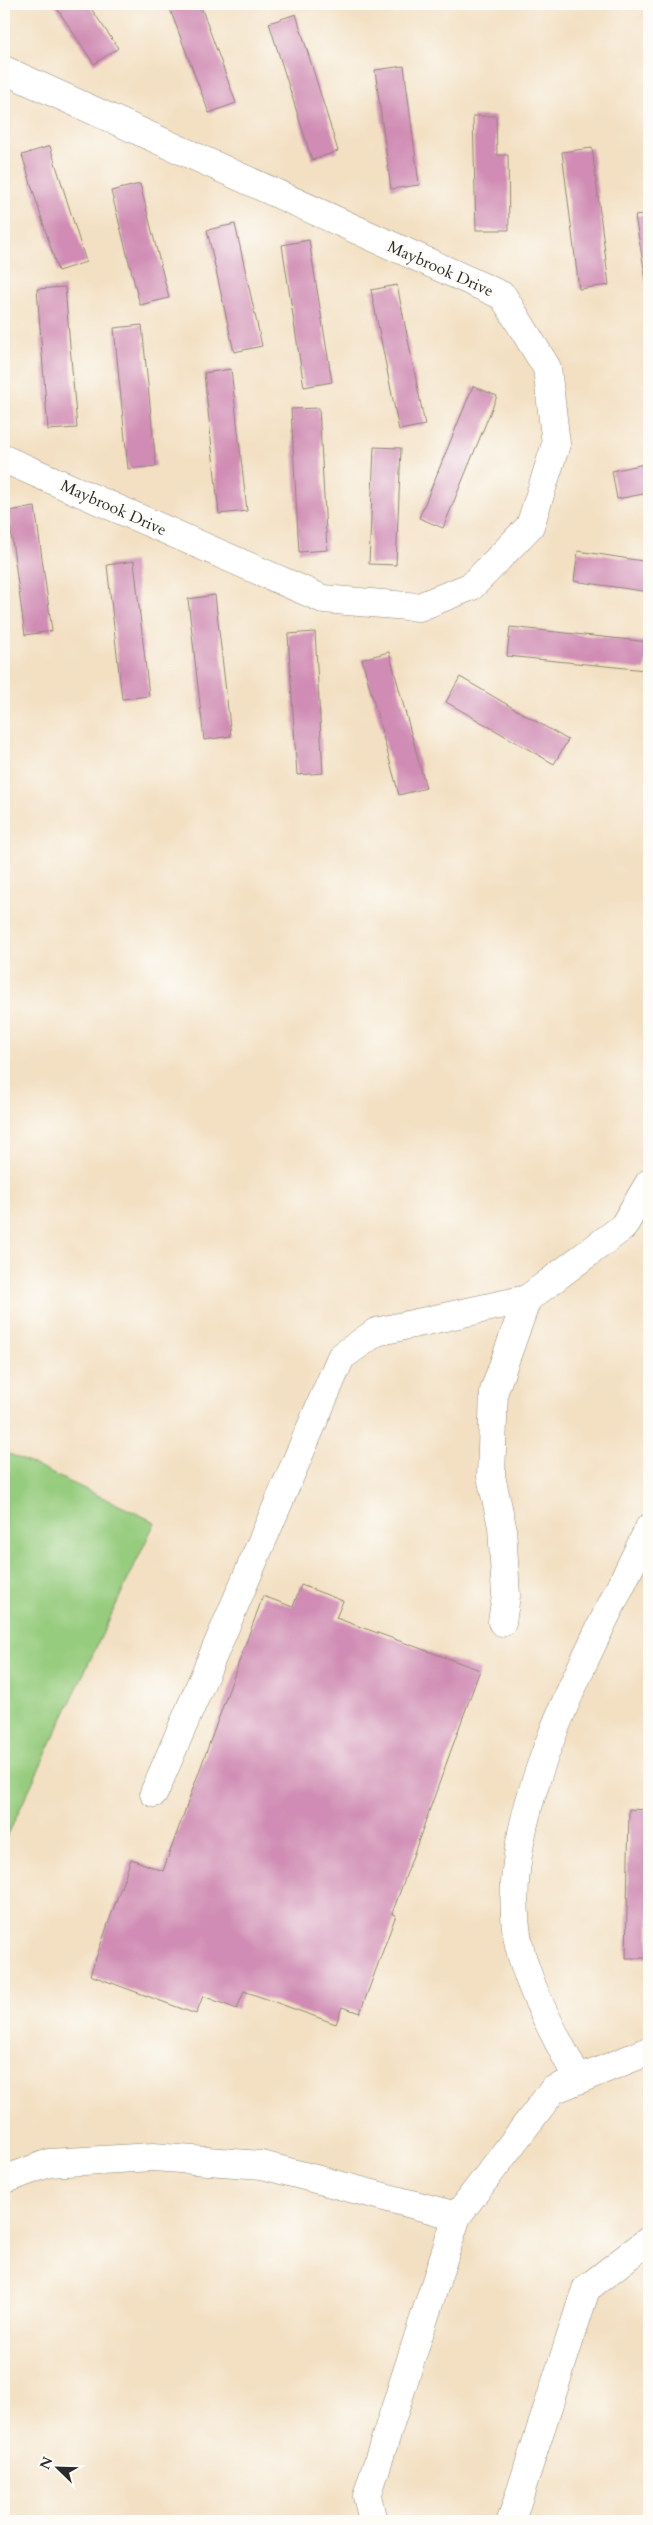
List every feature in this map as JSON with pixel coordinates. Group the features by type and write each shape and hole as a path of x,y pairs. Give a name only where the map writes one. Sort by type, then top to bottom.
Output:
{"street":[{"name":"Maybrook Drive","path":"4,70 503,296 547,368 556,444 530,526 472,586 418,607 323,600 4,459"},
{"path":"154,1793 341,1357 376,1332 527,1299 623,1227 649,1183"},
{"path":"502,1622 506,1596 502,1526 491,1476 494,1391 527,1299"},
{"path":"578,2080 530,1984 519,1943 514,1900 519,1852 530,1796 551,1739 649,1528"},
{"path":"373,2521 367,2496 458,2216 553,2090 649,2051"},
{"path":"4,2180 49,2163 134,2158 153,2157 262,2165 458,2216"},
{"path":"511,2521 586,2289 649,2240"}],"green space":[{"path":"4,1453 12,1455 155,1522 4,1843"}],"building":[{"path":"54,4 88,4 118,48 94,64"},
{"path":"168,4 200,4 236,103 209,113"},
{"path":"296,14 338,151 312,160 269,23"},
{"path":"404,66 419,185 391,189 375,70"},
{"path":"473,116 496,116 497,155 508,155 509,230 476,230"},
{"path":"50,146 86,262 58,271 22,155"},
{"path":"592,148 609,285 579,289 562,152"},
{"path":"140,184 169,298 140,305 111,191"},
{"path":"649,214 649,292 648,292 635,216"},
{"path":"235,224 262,346 234,352 207,230"},
{"path":"309,240 332,382 304,387 282,245"},
{"path":"397,285 425,425 399,430 371,290"},
{"path":"65,287 77,428 48,430 37,289"},
{"path":"142,325 156,466 128,469 114,328"},
{"path":"231,369 247,511 219,514 204,373"},
{"path":"473,386 497,396 443,528 419,518"},
{"path":"319,408 327,550 299,552 291,409"},
{"path":"374,447 401,448 396,565 369,564"},
{"path":"649,463 649,493 617,499 612,471"},
{"path":"35,507 52,631 25,635 8,511"},
{"path":"578,551 649,562 649,592 574,581"},
{"path":"134,561 149,696 122,699 107,565"},
{"path":"215,595 231,736 204,740 188,599"},
{"path":"510,627 649,642 645,670 507,656"},
{"path":"315,632 323,773 297,775 288,634"},
{"path":"389,652 426,788 399,795 362,659"},
{"path":"460,677 568,740 554,764 446,702"},
{"path":"301,1585 343,1601 336,1618 480,1670 392,1914 396,1915 360,2013 342,2007 336,2024 244,1991 237,2009 203,1996 196,2014 90,1975 131,1859 163,1871 263,1596 293,1607"},
{"path":"629,1809 649,1810 649,1958 626,1958"}]}
